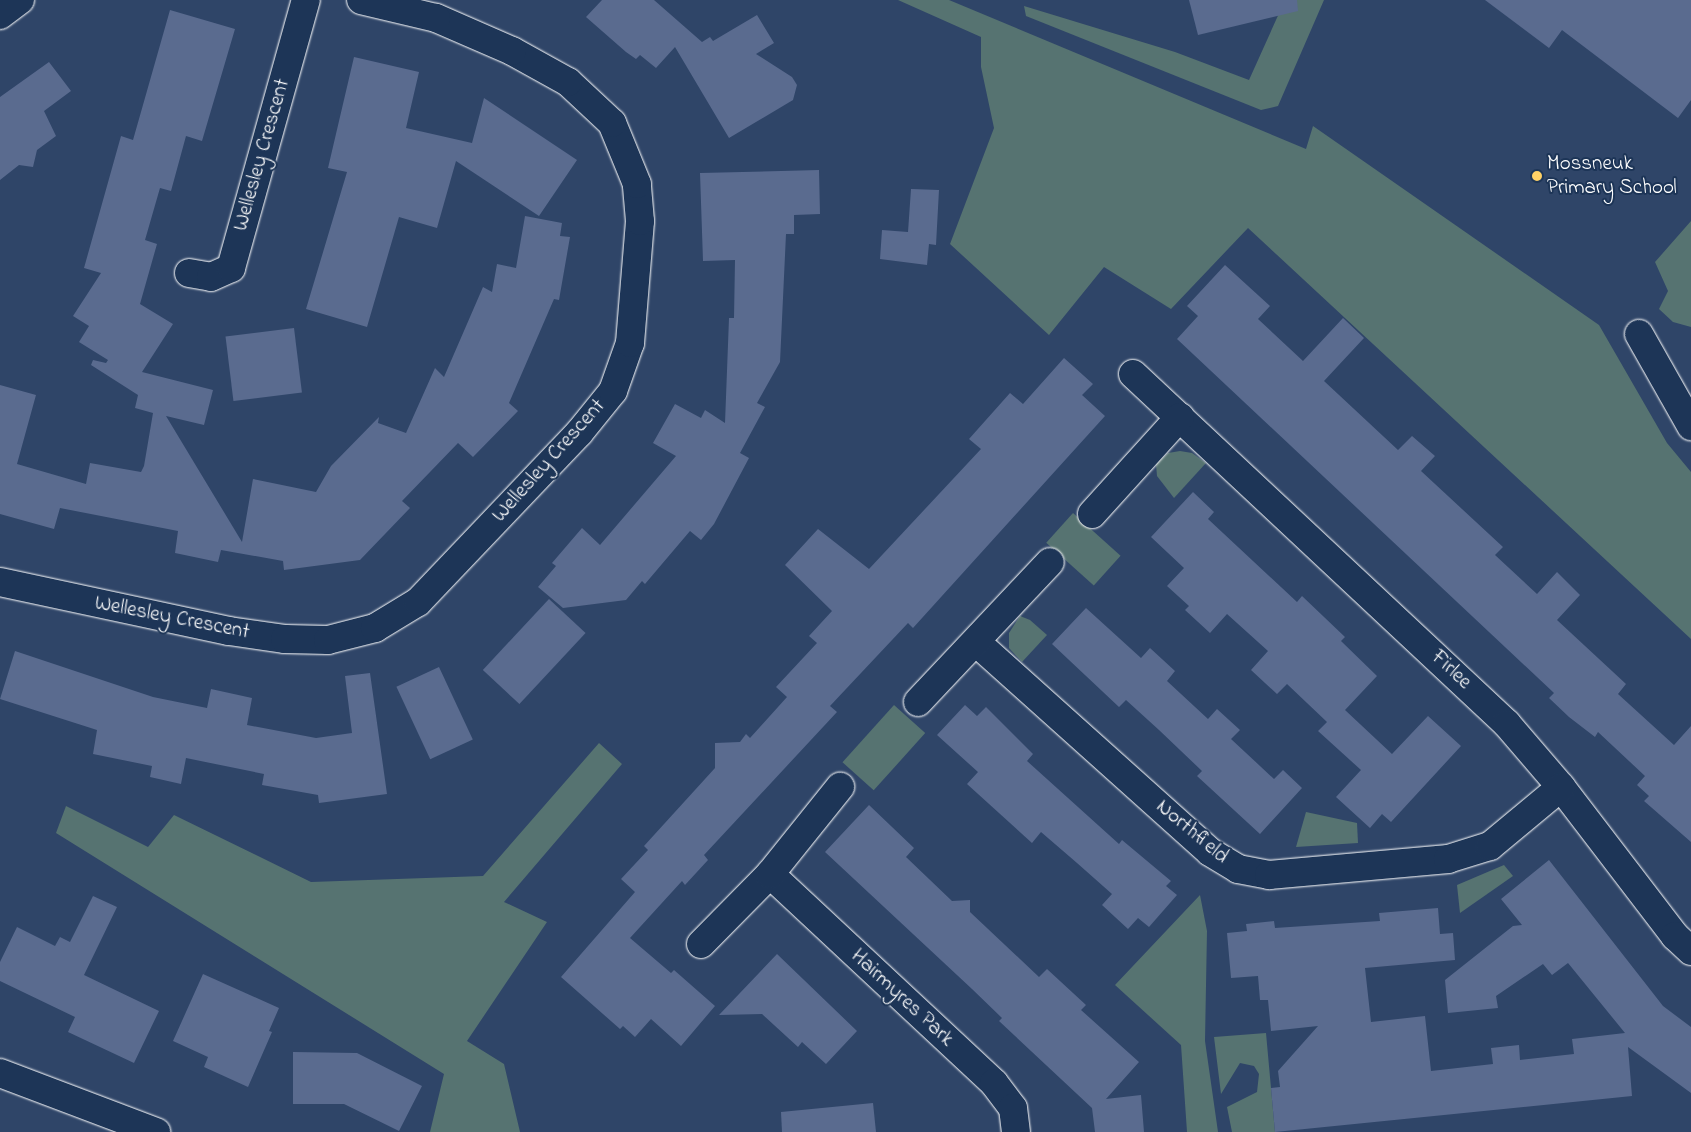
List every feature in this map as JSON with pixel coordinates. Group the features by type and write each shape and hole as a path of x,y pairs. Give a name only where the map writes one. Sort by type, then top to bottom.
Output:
{"street":[{"path":"0,15 20,0"},
{"name":"Wellesley Crescent","path":"189,273 211,277 230,268 306,0"},
{"name":"Wellesley Crescent","path":"0,582 285,640 328,640 375,628 418,602 579,433 613,391 630,342 640,220 637,184 612,124 568,82 512,50 436,18 361,0"},
{"path":"1639,334 1691,426"},
{"name":"Firlee","path":"1133,374 1507,724 1561,787 1675,936 1691,951"},
{"path":"1092,514 1180,417"},
{"path":"918,702 1050,562"},
{"name":"Northfield","path":"976,642 1210,852 1238,869 1269,875 1448,859 1490,846 1561,787"},
{"path":"701,944 770,874 840,787"},
{"name":"Hairmyres Park","path":"770,874 994,1083 1013,1108 1016,1132"},
{"path":"0,1073 156,1132"}],"green space":[{"path":"898,0 949,0 1306,149 1313,126 1599,325 1667,443 1691,472 1691,639 1248,228 1171,309 1104,267 1049,335 950,244 994,128 981,67 981,37"},
{"path":"1285,0 1324,0 1278,106 1261,110 1026,16 1024,6 1175,52 1249,80"},
{"path":"1691,221 1691,327 1673,322 1659,309 1668,291 1655,262"},
{"path":"1180,451 1192,453 1206,463 1174,498 1157,476 1156,464 1168,453"},
{"path":"1073,513 1121,556 1094,586 1046,543"},
{"path":"1020,616 1030,620 1047,635 1022,662 1009,648 1009,633"},
{"path":"894,705 925,733 874,790 842,762"},
{"path":"599,743 622,764 504,902 547,922 467,1041 504,1064 520,1132 430,1132 444,1074 56,833 66,806 148,847 174,815 311,882 483,876"},
{"path":"1306,812 1357,823 1358,843 1296,847"},
{"path":"1504,865 1513,876 1460,913 1457,885"},
{"path":"1200,895 1207,931 1205,1041 1218,1132 1187,1132 1181,1045 1115,985"},
{"path":"1266,1033 1275,1132 1232,1132 1227,1107 1257,1092 1259,1074 1254,1066 1240,1063 1221,1094 1214,1037"}],"building":[{"path":"602,0 654,0 702,42 710,37 713,41 757,15 774,43 756,54 792,77 797,85 793,100 729,138 675,47 656,68 640,55 636,59 626,52 586,17"},
{"path":"1189,0 1297,0 1298,11 1198,35"},
{"name":"Mossneuk Primary School","path":"1485,0 1691,0 1691,100 1678,118 1562,30 1549,48"},
{"path":"170,10 235,29 202,141 186,136 171,191 160,188 145,240 157,244 140,304 173,324 142,372 213,390 204,425 166,416 242,542 253,479 316,492 331,466 379,417 378,423 406,433 435,368 444,377 483,287 492,292 497,264 516,268 525,216 562,223 560,236 570,237 559,300 554,299 509,403 518,411 473,457 458,443 402,501 410,508 360,560 284,570 283,561 221,550 218,562 175,553 178,531 60,508 54,529 0,514 0,385 36,395 17,464 86,484 90,463 141,472 144,466 153,413 135,408 138,395 91,365 93,360 106,363 108,360 79,342 89,326 73,316 101,273 84,268 121,136 133,140"},
{"path":"354,57 419,72 406,128 472,143 484,98 577,160 539,216 456,161 437,228 399,217 367,327 306,309 347,172 328,168"},
{"path":"49,62 71,91 44,111 56,136 37,150 33,167 19,165 0,180 0,97"},
{"path":"819,170 820,214 794,215 794,234 786,234 780,362 757,403 765,407 740,453 749,458 714,524 701,540 690,531 645,584 642,581 626,600 563,608 538,587 556,566 552,563 582,528 600,545 676,456 653,443 675,404 701,418 705,410 725,423 729,318 734,318 735,260 703,261 700,173"},
{"path":"911,189 939,190 936,245 929,244 927,265 880,259 882,230 908,232"},
{"path":"1225,265 1270,306 1258,319 1303,361 1343,318 1364,338 1324,381 1398,450 1412,436 1435,456 1421,471 1503,547 1495,555 1537,594 1557,572 1580,595 1557,620 1626,684 1618,694 1674,745 1691,726 1691,842 1644,801 1649,796 1637,785 1645,776 1598,732 1595,737 1569,717 1549,698 1554,693 1177,339 1198,316 1187,306"},
{"path":"294,328 302,393 233,401 226,336"},
{"path":"1064,358 1093,384 1082,395 1105,416 913,628 908,623 830,706 837,712 704,855 708,860 685,885 682,881 630,938 671,973 674,970 715,1006 681,1046 651,1019 635,1037 623,1026 620,1029 561,977 635,892 621,879 648,850 644,846 715,768 715,743 740,742 746,734 750,738 787,697 776,687 817,643 809,636 832,611 785,565 818,529 869,569 981,449 969,439 1010,393 1023,404"},
{"path":"1193,492 1214,512 1208,519 1297,602 1302,596 1345,637 1341,641 1377,676 1345,710 1392,754 1428,716 1461,746 1391,822 1382,814 1370,828 1336,797 1361,770 1318,731 1327,722 1287,684 1277,694 1251,670 1268,651 1227,614 1210,633 1185,610 1189,606 1167,586 1184,568 1151,537"},
{"path":"549,599 586,633 519,704 483,670"},
{"path":"1086,608 1141,658 1150,648 1175,671 1167,681 1208,719 1217,709 1240,730 1231,739 1274,779 1283,770 1302,788 1260,834 1197,776 1202,771 1159,730 1126,700 1119,707 1052,644"},
{"path":"15,651 153,697 207,708 211,689 252,698 247,725 316,738 352,733 345,676 370,673 387,794 319,803 318,795 262,785 264,774 186,758 181,784 150,777 152,766 93,754 97,730 0,699"},
{"path":"439,667 473,740 430,759 396,687"},
{"path":"965,705 977,716 986,707 1033,754 1027,761 1119,844 1122,840 1171,881 1166,886 1177,895 1149,927 1138,918 1128,929 1102,905 1112,894 1041,832 1032,843 967,784 978,772 937,735"},
{"path":"869,805 914,848 906,857 952,901 970,900 970,912 1039,977 1047,969 1086,1005 1081,1010 1139,1062 1106,1099 1141,1095 1144,1132 1095,1132 1092,1108 999,1021 1002,1018 972,989 825,852"},
{"path":"1549,860 1663,1006 1691,1027 1691,1093 1628,1047 1632,1096 1275,1132 1271,1088 1280,1087 1278,1071 1318,1026 1271,1031 1268,1000 1260,1000 1258,976 1231,978 1227,933 1247,931 1246,924 1274,921 1275,928 1380,921 1379,913 1438,908 1440,934 1453,933 1455,960 1365,968 1371,1022 1425,1016 1431,1071 1493,1064 1491,1048 1519,1045 1520,1060 1574,1054 1572,1039 1625,1033 1568,963 1552,975 1543,964 1496,996 1498,1008 1448,1013 1445,980 1513,926 1522,925 1501,899"},
{"path":"93,896 117,907 84,975 159,1011 134,1063 68,1032 75,1017 0,981 0,962 17,927 55,946 60,937 70,942"},
{"path":"777,954 857,1031 826,1064 802,1042 798,1047 762,1014 719,1015"},
{"path":"203,974 279,1008 269,1031 272,1032 248,1087 204,1067 208,1057 173,1041"},
{"path":"293,1052 357,1053 422,1086 399,1131 344,1104 293,1104"},
{"path":"873,1103 876,1132 782,1132 781,1112"}],"place":[{"name":"Mossneuk Primary School","path":"1537,176"}]}
